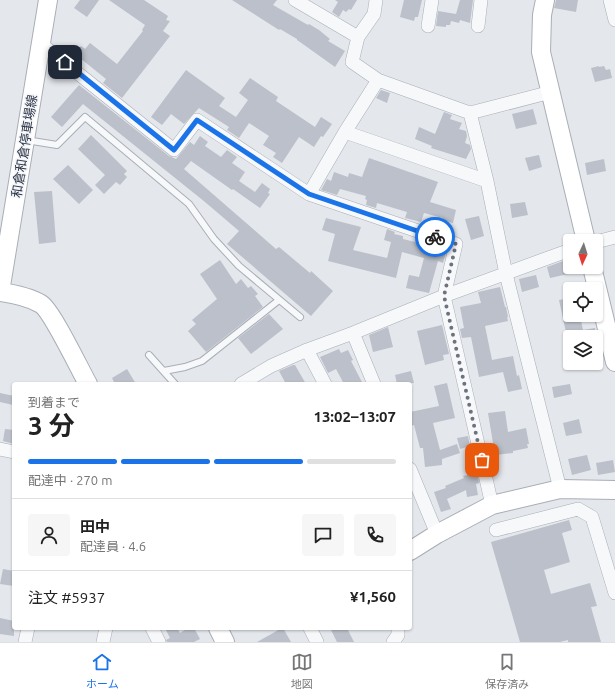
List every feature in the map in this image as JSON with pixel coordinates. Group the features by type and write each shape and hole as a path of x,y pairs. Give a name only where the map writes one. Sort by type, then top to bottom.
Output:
{"street":[{"name":"和倉和倉停車場線","path":"0,292 48,0"},
{"path":"295,0 358,37"},
{"path":"376,0 374,14 358,37 352,62 378,80 470,113 551,92"},
{"path":"428,26 432,0"},
{"path":"478,26 481,0"},
{"path":"545,0 542,15 541,52 584,234"},
{"path":"610,0 615,20"},
{"path":"40,43 174,150 197,120 309,194 456,244 444,296 492,505"},
{"path":"309,194 344,132 378,80"},
{"path":"470,113 487,181 506,274 560,489"},
{"path":"344,132 487,181"},
{"path":"603,240 615,237"},
{"path":"244,382 271,366 307,350 444,296 563,253"},
{"path":"594,274 615,362"},
{"path":"0,292 23,296 43,305 57,326 87,382"},
{"path":"353,333 373,382"},
{"path":"307,350 324,382"},
{"path":"0,448 12,451"},
{"path":"412,474 437,534"},
{"path":"412,550 437,534 492,505 560,489 615,490"},
{"path":"496,530 578,510 592,517 615,592"},
{"path":"25,642 28,630"},
{"path":"103,642 106,630"},
{"path":"153,630 159,642"},
{"path":"219,630 225,642"},
{"path":"311,630 317,642"},
{"path":"393,642 398,635 398,630"}],"lane":[{"path":"25,140 57,145 85,117 189,204 214,239 239,266 300,317"},
{"path":"164,371 185,367 202,361 279,300"},
{"path":"149,355 173,382"}],"building":[{"path":"80,0 99,0 87,17 74,8"},
{"path":"109,0 144,0 168,16 166,20 170,21 163,31 170,36 122,98 103,83 106,79 75,54 81,46 85,49 90,43 117,64 143,31 142,30 145,25"},
{"path":"232,0 277,0 273,5 319,30 330,39 328,41 345,51 335,67 297,39 280,29 279,30"},
{"path":"335,0 357,0 351,10 349,9 346,12 343,10 339,17 332,12 338,2"},
{"path":"404,0 422,0 418,17 415,17 414,21 400,17"},
{"path":"460,0 473,0 470,23 460,20 459,23 451,21 450,25 446,25 446,27 436,26 438,11 456,14"},
{"path":"556,0 578,0 576,12 554,8"},
{"path":"604,66 606,70 610,69 612,78 595,82 591,68"},
{"path":"186,70 225,98 219,106 236,117 248,100 239,93 250,78 278,97 276,101 315,127 321,117 332,124 323,137 321,136 314,147 299,137 282,163 273,157 276,153 263,145 269,136 249,123 239,138 227,130 229,127 199,108 184,124 171,114 162,125 151,117"},
{"path":"79,85 169,156 176,159 190,142 194,145 200,136 208,142 205,146 221,157 227,150 237,157 232,163 245,172 239,181 255,192 262,183 270,189 268,193 270,194 260,208 191,161 184,169 276,249 279,247 310,273 311,271 333,291 311,316 227,244 239,231 83,104 62,127 51,117"},
{"path":"381,90 390,93 387,103 376,98"},
{"path":"533,109 537,124 516,129 512,114"},
{"path":"444,112 452,115 450,119 462,123 459,129 466,131 467,136 465,143 470,145 471,149 466,159 431,148 432,146 415,139 419,127 435,134"},
{"path":"91,135 127,171 124,174 127,177 120,185 116,182 104,194 95,185 105,175 78,149"},
{"path":"539,155 542,167 529,171 525,158"},
{"path":"369,158 438,182 430,202 456,210 453,223 442,220 443,218 424,213 421,222 405,218 407,212 377,203 376,208 366,205 366,196 340,189 337,195 321,190 327,179 331,181 334,172 348,177 349,173 362,177"},
{"path":"604,159 606,171 587,175 585,163"},
{"path":"68,165 93,190 79,204 53,179"},
{"path":"52,191 56,242 39,244 34,192"},
{"path":"525,202 528,215 512,218 510,204"},
{"path":"479,216 484,236 471,240 465,219"},
{"path":"326,218 361,227 353,250 387,258 391,242 384,240 387,229 395,232 394,234 403,236 403,239 427,245 428,243 447,249 443,263 438,261 429,293 406,288 409,275 419,277 424,258 402,252 396,278 328,261 335,234 322,230"},
{"path":"220,260 236,284 241,279 248,288 251,286 258,294 255,296 263,307 206,352 188,331 196,324 192,320 217,299 200,274"},
{"path":"563,261 563,274 568,274 550,278 547,267"},
{"path":"536,275 539,287 522,292 519,279"},
{"path":"500,287 506,307 508,321 485,326 492,360 513,356 517,376 519,375 522,389 508,392 503,372 479,377 471,337 462,338 460,329 464,328 460,307 481,303 478,292"},
{"path":"563,299 563,318 559,300"},
{"path":"269,314 283,329 251,354 238,338"},
{"path":"564,322 581,322 583,330 565,330"},
{"path":"442,325 449,354 443,355 444,360 425,365 417,331"},
{"path":"388,327 393,347 373,352 369,335"},
{"path":"595,328 595,330 583,330"},
{"path":"339,349 341,353 348,350 353,360 351,361 362,382 343,382 336,369 328,373 320,357"},
{"path":"295,365 305,382 285,382 279,371"},
{"path":"127,369 135,382 114,382 112,378"},
{"path":"411,371 414,383 397,382 395,375"},
{"path":"447,383 455,418 433,423 440,450 457,444 460,453 442,459 442,465 425,467 423,448 420,448 414,425 412,426 412,412 439,406 434,386"},
{"path":"570,384 572,394 554,398 552,387"},
{"path":"0,393 12,396 12,405 0,402"},
{"path":"505,411 508,432 526,428 529,444 527,444 528,448 513,451 513,453 495,455 488,413"},
{"path":"579,419 582,433 566,436 563,423"},
{"path":"5,429 12,430 12,443 3,441"},
{"path":"468,436 470,446 460,449 457,438"},
{"path":"587,455 591,470 572,475 568,459"},
{"path":"613,460 615,472 598,475 596,463"},
{"path":"477,473 479,483 476,484 478,495 467,497 466,490 447,499 451,509 441,512 434,492 446,488 445,486 464,478 463,476"},
{"path":"569,520 572,530 562,533 570,562 544,570 551,594 590,583 597,606 591,607 601,642 568,642 568,640 560,642 520,642 491,542"},
{"path":"3,569 12,571 12,586 0,584"},
{"path":"0,618 12,621 12,630 14,630 14,636 0,634"},
{"path":"166,630 178,630 180,633 185,630 195,630 200,639 194,642 167,642 166,640 170,638"},
{"path":"278,630 284,630 291,642 257,642"},
{"path":"331,630 348,630 354,642 337,642"}],"way so far":[{"path":"435,237 456,244 444,296 482,460"}],"route":[{"path":"65,62 174,150 197,120 309,194 435,237"}]}
